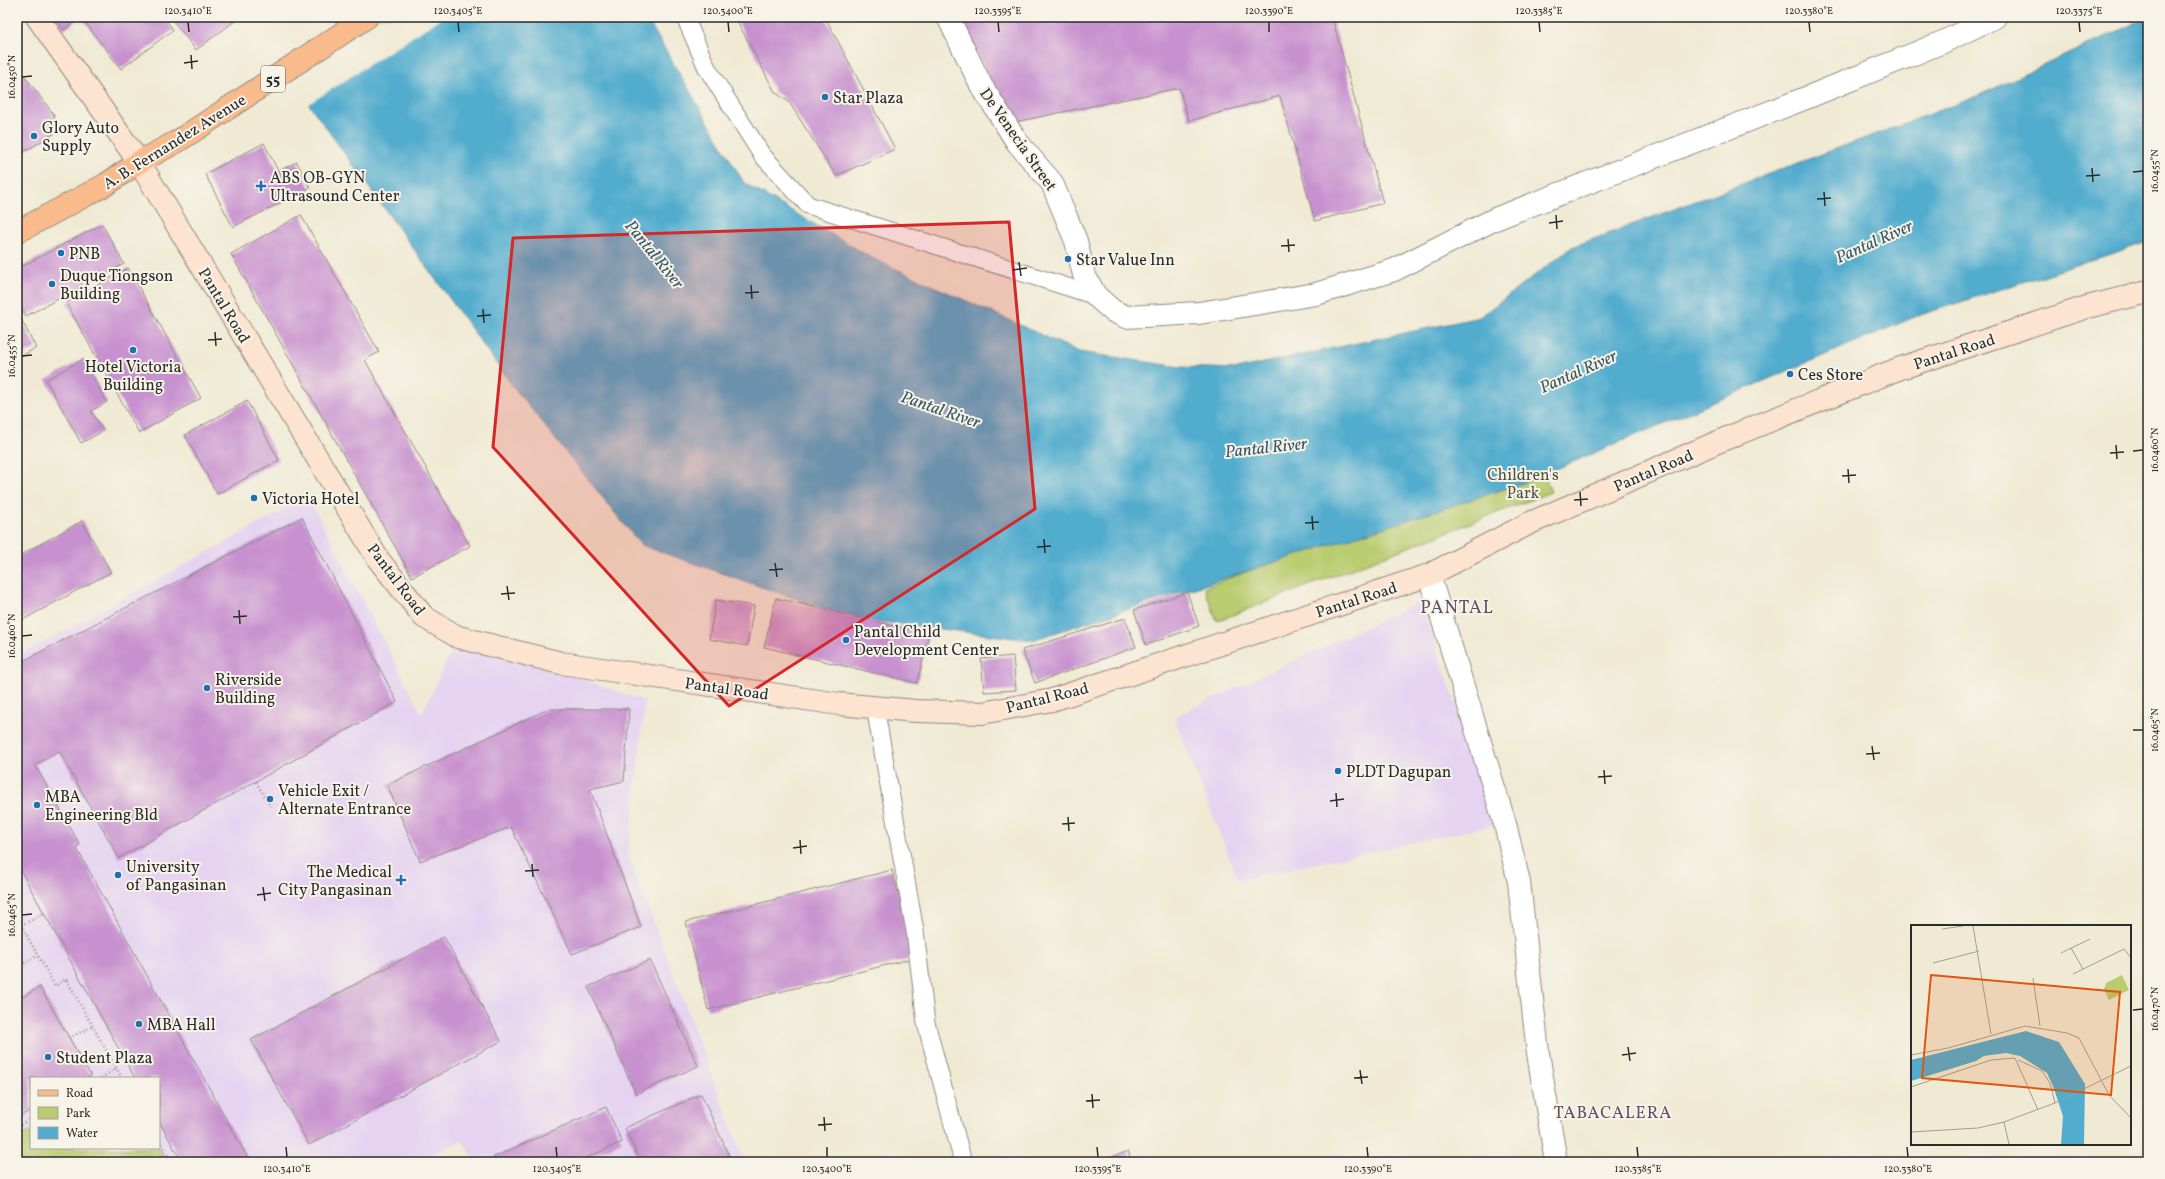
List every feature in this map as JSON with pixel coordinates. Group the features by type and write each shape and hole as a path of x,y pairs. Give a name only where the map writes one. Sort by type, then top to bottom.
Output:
{"main road":[{"name":"A. B. Fernandez Avenue","path":"17,232 105,185 139,162 178,141 367,17"}],"street":[{"name":"Pantal Road","path":"37,17 139,162 378,559 424,617 458,637 561,663 839,704 982,713 1052,700 1429,575 1530,523 1727,438 1898,369 2087,307 2148,292"},
{"name":"De Venecia Street","path":"948,17 981,85 1017,142 1052,183 1076,241 1084,275 1096,296 1113,311 1126,317 1199,313 1316,294 1394,270 1495,219 1806,98 1943,42 1995,17"},
{"path":"1429,575 1505,824 1520,882 1538,1053 1556,1162"}],"lane":[{"path":"685,17 707,68 762,155 808,205 1096,296"},
{"path":"874,707 915,932 926,1023 963,1162"}],"path":[{"path":"256,782 272,809"},
{"path":"21,926 44,913"},
{"path":"17,918 55,986 66,980 122,1077"},
{"path":"17,968 37,956"},
{"path":"69,1038 93,1026"},
{"path":"103,1077 117,1068"},
{"path":"17,1127 30,1120"},
{"path":"160,1143 172,1162"}],"highlighted area":[{"path":"1009,222 1035,509 729,706 493,447 513,238"}],"shaded area":[{"path":"308,497 422,714 458,637 645,701 628,855 745,1162 475,1162 462,1140 418,1162 17,1162 17,657"},
{"name":"PLDT Dagupan","path":"1420,602 1499,824 1238,880 1174,717"}],"green space":[{"name":"Children's Park","path":"1538,459 1551,492 1217,621 1204,588"},
{"path":"30,1132 30,1149 160,1149 167,1162 17,1162 17,1139"}],"water":[{"name":"Pantal River","path":"299,17 646,17 744,183 872,258 1079,352 1180,367 1236,369 1480,317 1572,247 1973,98 2148,17 2148,242 1917,316 1523,483 1032,640 851,618 641,545 515,389 306,100"}],"pier":[{"path":"297,17 443,17 307,105 304,101"}],"building":[{"path":"54,17 81,17 64,30"},
{"path":"81,17 164,17 173,30 121,69"},
{"path":"170,17 240,17 196,50"},
{"name":"Star Plaza","path":"735,17 825,17 895,149 836,176 789,102 775,92"},
{"path":"960,17 1332,17 1383,203 1315,221 1280,96 1189,121 1179,88 1010,123"},
{"path":"17,66 54,115 56,124 55,133 17,156"},
{"path":"264,143 278,171 297,162 310,188 233,227 205,174"},
{"path":"301,215 379,352 365,360 470,546 412,577 231,254"},
{"name":"Duque Tiongson Building","path":"102,224 124,264 26,316 17,299 17,269"},
{"name":"Hotel Victoria Building","path":"128,268 201,398 139,433 66,303"},
{"path":"17,311 36,348 17,358"},
{"path":"83,359 107,402 91,411 103,431 81,443 46,380"},
{"path":"247,401 279,460 217,494 185,435"},
{"name":"University of Pangasinan","path":"302,517 397,702 119,858 59,751 35,765 80,845 76,847 250,1162 182,1162 160,1123 160,1077 134,1077 17,864 17,664"},
{"path":"82,521 111,572 17,623 17,557"},
{"path":"1187,592 1199,626 1146,645 1134,610"},
{"name":"Pantal Child Development Center","path":"776,598 929,634 917,683 764,647"},
{"path":"716,600 754,606 747,646 709,639"},
{"path":"1125,618 1136,647 1035,683 1022,650"},
{"path":"1013,656 1016,690 984,692 981,659"},
{"path":"548,709 629,709 624,781 590,789 641,927 572,954 511,827 420,861 387,785"},
{"path":"892,870 914,958 708,1010 686,922"},
{"path":"444,937 501,1041 309,1145 251,1040"},
{"path":"650,960 698,1066 636,1094 588,987"},
{"name":"Student Plaza","path":"40,987 91,1076 30,1077 30,1111 17,1118 17,1000"},
{"path":"701,1094 732,1162 640,1162 625,1128"},
{"path":"606,1107 622,1142 577,1162 496,1162 494,1157"},
{"path":"1128,1151 1132,1162 1101,1162"}],"place":[{"name":"Star Plaza","path":"825,97"},
{"name":"Glory Auto Supply","path":"34,136"},
{"name":"ABS OB-GYN Ultrasound Center","path":"261,186"},
{"name":"PNB","path":"61,253"},
{"name":"Star Value Inn","path":"1068,259"},
{"name":"Duque Tiongson Building","path":"52,284"},
{"name":"Hotel Victoria Building","path":"133,350"},
{"name":"Ces Store","path":"1790,374"},
{"name":"Victoria Hotel","path":"254,498"},
{"name":"Pantal Child Development Center","path":"846,640"},
{"name":"Riverside Building","path":"207,688"},
{"name":"PLDT Dagupan","path":"1338,771"},
{"name":"Vehicle Exit / Alternate Entrance","path":"270,799"},
{"name":"MBA Engineering Bld","path":"37,805"},
{"name":"University of Pangasinan","path":"118,875"},
{"name":"The Medical City Pangasinan","path":"401,880"},
{"name":"MBA Hall","path":"139,1024"},
{"name":"Student Plaza","path":"48,1057"}],"district":[{"name":"PANTAL","path":"1457,607"},
{"name":"TABACALERA","path":"1613,1112"}]}
